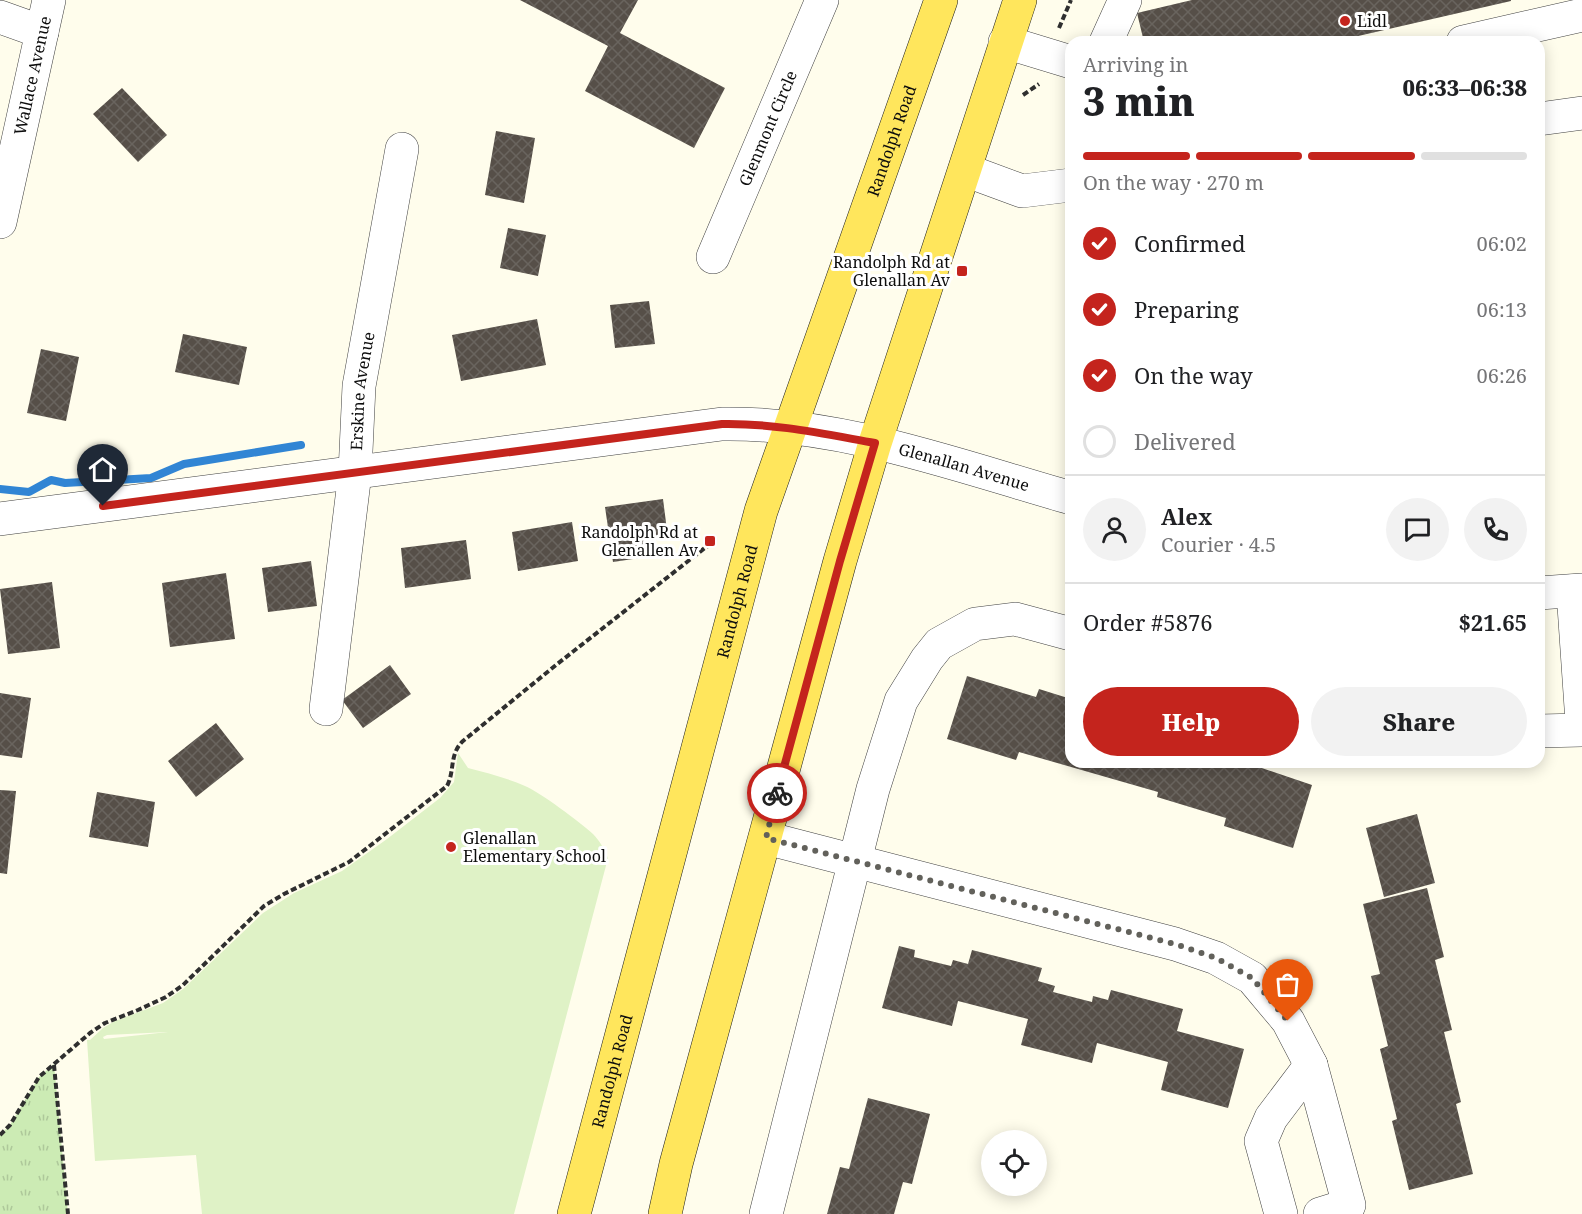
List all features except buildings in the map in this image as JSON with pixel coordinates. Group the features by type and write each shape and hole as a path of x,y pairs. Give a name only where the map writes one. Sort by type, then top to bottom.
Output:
{"main road":[{"name":"Randolph Road","path":"574,1214 761,511 941,0"},
{"path":"665,1214 676,1164 840,561 875,443 1020,0"}],"street":[{"name":"Wallace Avenue","path":"0,222 49,0"},
{"name":"Glenmont Circle","path":"713,257 822,0"},
{"path":"1109,36 1125,0"},
{"path":"1490,36 1582,15"},
{"path":"0,17 42,32"},
{"path":"1005,42 1065,60"},
{"path":"1545,119 1582,113"},
{"name":"Erskine Avenue","path":"326,709 355,473 359,386 402,149"},
{"path":"965,170 1022,191 1065,186"},
{"name":"Glenallan Avenue","path":"0,519 608,438 722,424 756,423 875,443 1065,496"},
{"path":"1545,592 1577,590 1582,722"},
{"path":"766,1214 873,789 901,701 939,644 975,624 1015,619 1065,632"},
{"path":"1545,731 1582,730"},
{"path":"766,838 1175,944 1216,958 1252,978 1288,1021 1311,1065 1350,1205 1320,1214"},
{"path":"1281,1214 1261,1141 1271,1118 1311,1065"}],"path":[{"path":"0,1135 10,1125 39,1077 54,1064 105,1023 152,1004 183,985 264,906 284,894 333,872 364,852 447,786 454,753 463,741 556,664 711,545"},
{"path":"54,1064 68,1214"}],"green space":[{"name":"Glenallan Elementary School","path":"458,753 468,768 518,783 570,815 593,834 602,845 608,858 514,1214 202,1214 196,1155 95,1161 87,1040 115,1021 163,1003 183,989 263,913 294,893 342,871 440,798 454,782","holes":["168,1032 104,1039 103,1037 107,1035"]},
{"path":"54,1064 68,1214 0,1214 0,1135 10,1125 39,1077"}],"waterway":[{"path":"0,489 29,492 51,480 65,483 151,478 184,464 301,445"}],"way so far":[{"path":"777,793 766,838 1175,944 1216,958 1252,978 1288,1021"}],"place":[{"name":"Lidl","path":"1345,21"},
{"name":"Randolph Rd at Glenallan Av","path":"962,271"},
{"name":"Randolph Rd at Glenallen Av","path":"710,541"},
{"name":"Glenallan Elementary School","path":"451,847"}],"route":[{"path":"103,506 722,424 756,423 790,427 875,443 840,561 777,793"}]}
